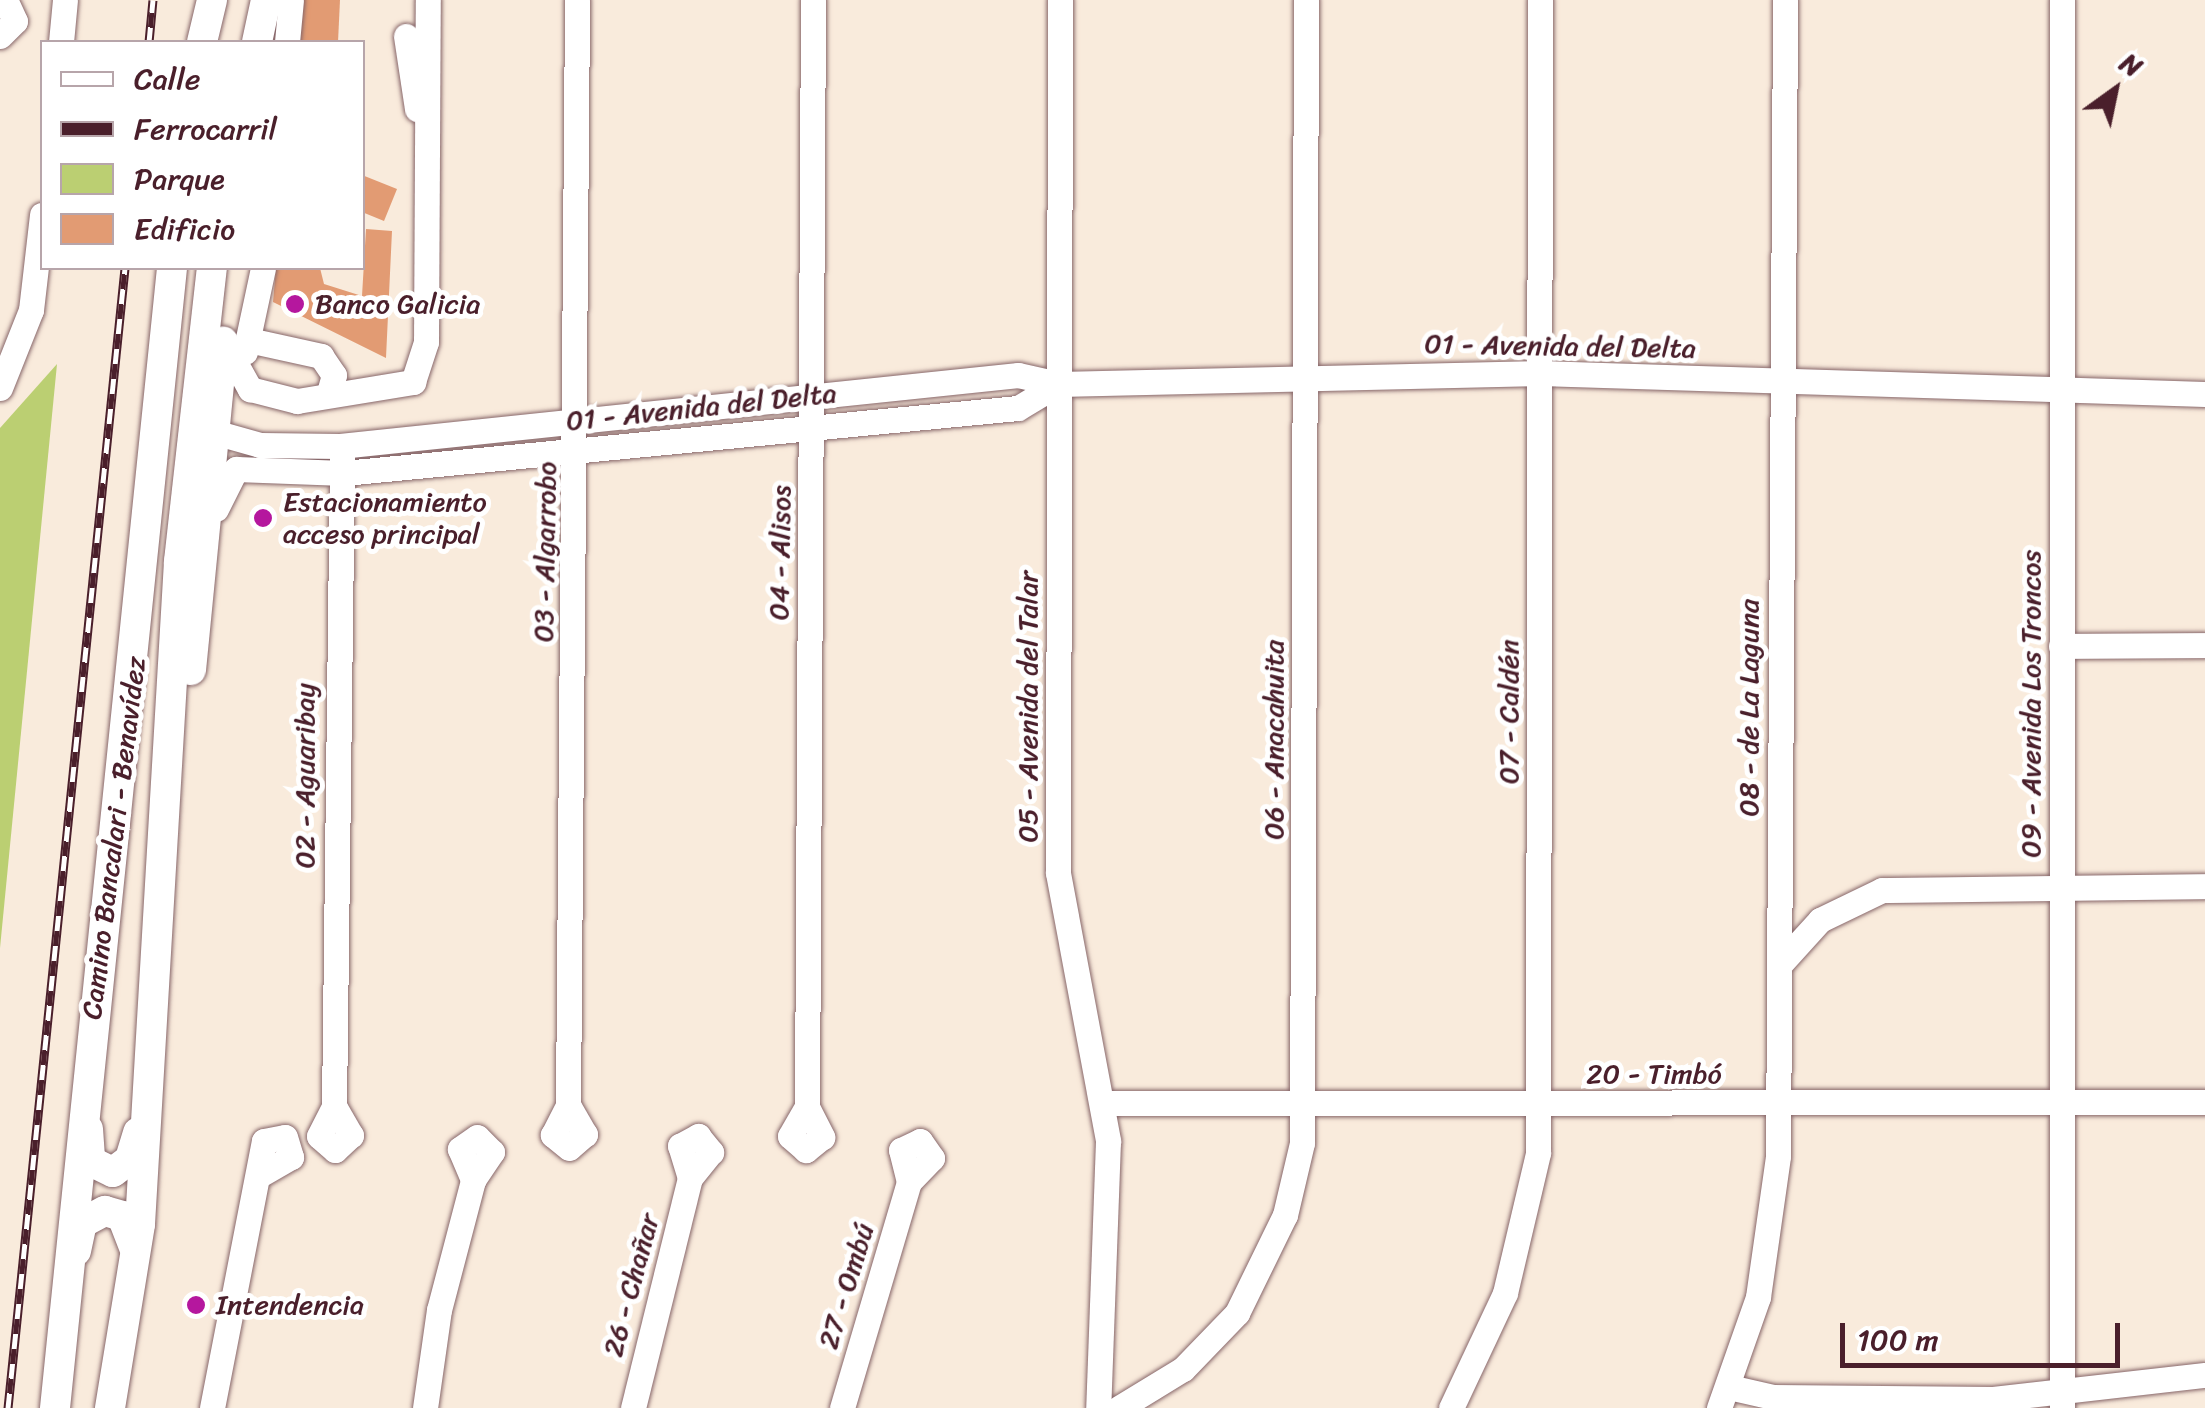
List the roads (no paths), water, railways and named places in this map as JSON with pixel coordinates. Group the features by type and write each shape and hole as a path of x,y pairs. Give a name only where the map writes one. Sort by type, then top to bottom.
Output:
{"main road":[{"path":"194,40 198,0"},
{"path":"202,40 212,0"},
{"path":"258,0 267,40"},
{"path":"266,0 267,40"},
{"name":"Camino Bancalari - Benavídez","path":"57,1408 172,270"},
{"name":"Camino Bancalari - Benavídez","path":"110,1408 135,1256 179,561 212,270"},
{"path":"165,820 204,572 214,429 228,363 230,270"},
{"path":"106,937 90,1161 123,1168 144,1110"},
{"path":"57,1408 82,1223 115,1212 135,1256"}],"street":[{"path":"0,36 16,22 5,0"},
{"path":"61,40 65,0"},
{"path":"268,40 291,0"},
{"path":"263,270 253,341 228,363 250,389 297,401 329,393 403,387 422,363 428,0"},
{"name":"03 - Algarrobo","path":"568,1106 577,420 577,0"},
{"name":"04 - Alisos","path":"807,1107 813,0"},
{"name":"05 - Avenida del Talar","path":"1060,0 1060,917 1103,1102 1112,1209 1098,1408"},
{"name":"06 - Anacahuita","path":"1119,1408 1184,1369 1237,1313 1285,1215 1304,1104 1306,0"},
{"name":"07 - Caldén","path":"1451,1408 1518,1255 1540,1104 1540,0"},
{"name":"08 - de La Laguna","path":"1724,1397 1761,1280 1779,1104 1779,379 1785,0"},
{"name":"09 - Avenida Los Troncos","path":"2062,0 2062,1402"},
{"path":"406,36 412,104 426,120"},
{"path":"0,388 31,310 40,231"},
{"path":"253,341 321,356 334,375 329,393"},
{"name":"01 - Avenida del Delta","path":"214,429 260,445 340,446 1018,374 1058,384 1304,374 1542,374 2205,394"},
{"name":"01 - Avenida del Delta","path":"204,572 229,472 344,473 812,424 1018,408 1058,384"},
{"name":"02 - Aguaribay","path":"334,1106 344,473 340,446"},
{"name":"01 - Avenida del Delta","path":"210,468 258,460 344,473"},
{"path":"2061,646 2205,645"},
{"path":"1781,963 1820,920 1862,896 2061,883 2205,886"},
{"name":"20 - Timbó","path":"1103,1102 2205,1102"},
{"path":"212,1408 230,1284 262,1174"},
{"name":"26 - Chañar","path":"633,1408 690,1178"},
{"path":"425,1408 473,1180"},
{"name":"27 - Ombú","path":"842,1408 909,1182"},
{"path":"1724,1397 2062,1402 2205,1374"}],"railway":[{"path":"149,40 153,0"},
{"path":"8,1408 125,270"}],"place":[{"name":"Banco Galicia","path":"295,304"},
{"name":"Estacionamiento acceso principal","path":"263,518"},
{"name":"Intendencia","path":"196,1305"}]}
